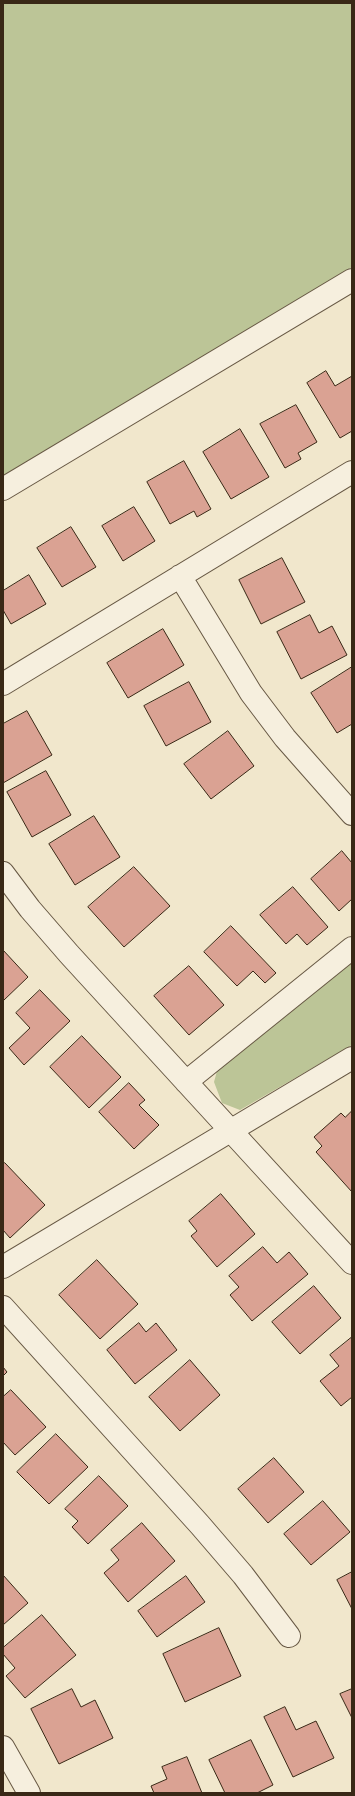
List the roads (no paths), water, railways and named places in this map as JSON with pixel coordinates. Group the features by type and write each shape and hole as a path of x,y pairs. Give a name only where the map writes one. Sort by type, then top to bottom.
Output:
{"street":[{"path":"3,489 352,280"},
{"path":"3,684 352,472"},
{"path":"180,576 255,698 285,738 352,814"},
{"path":"3,873 40,920 352,1263"},
{"path":"186,1082 352,948"},
{"path":"3,1267 352,1058"},
{"path":"3,1307 200,1525 243,1575 289,1636"},
{"path":"3,1747 29,1793"}]}
